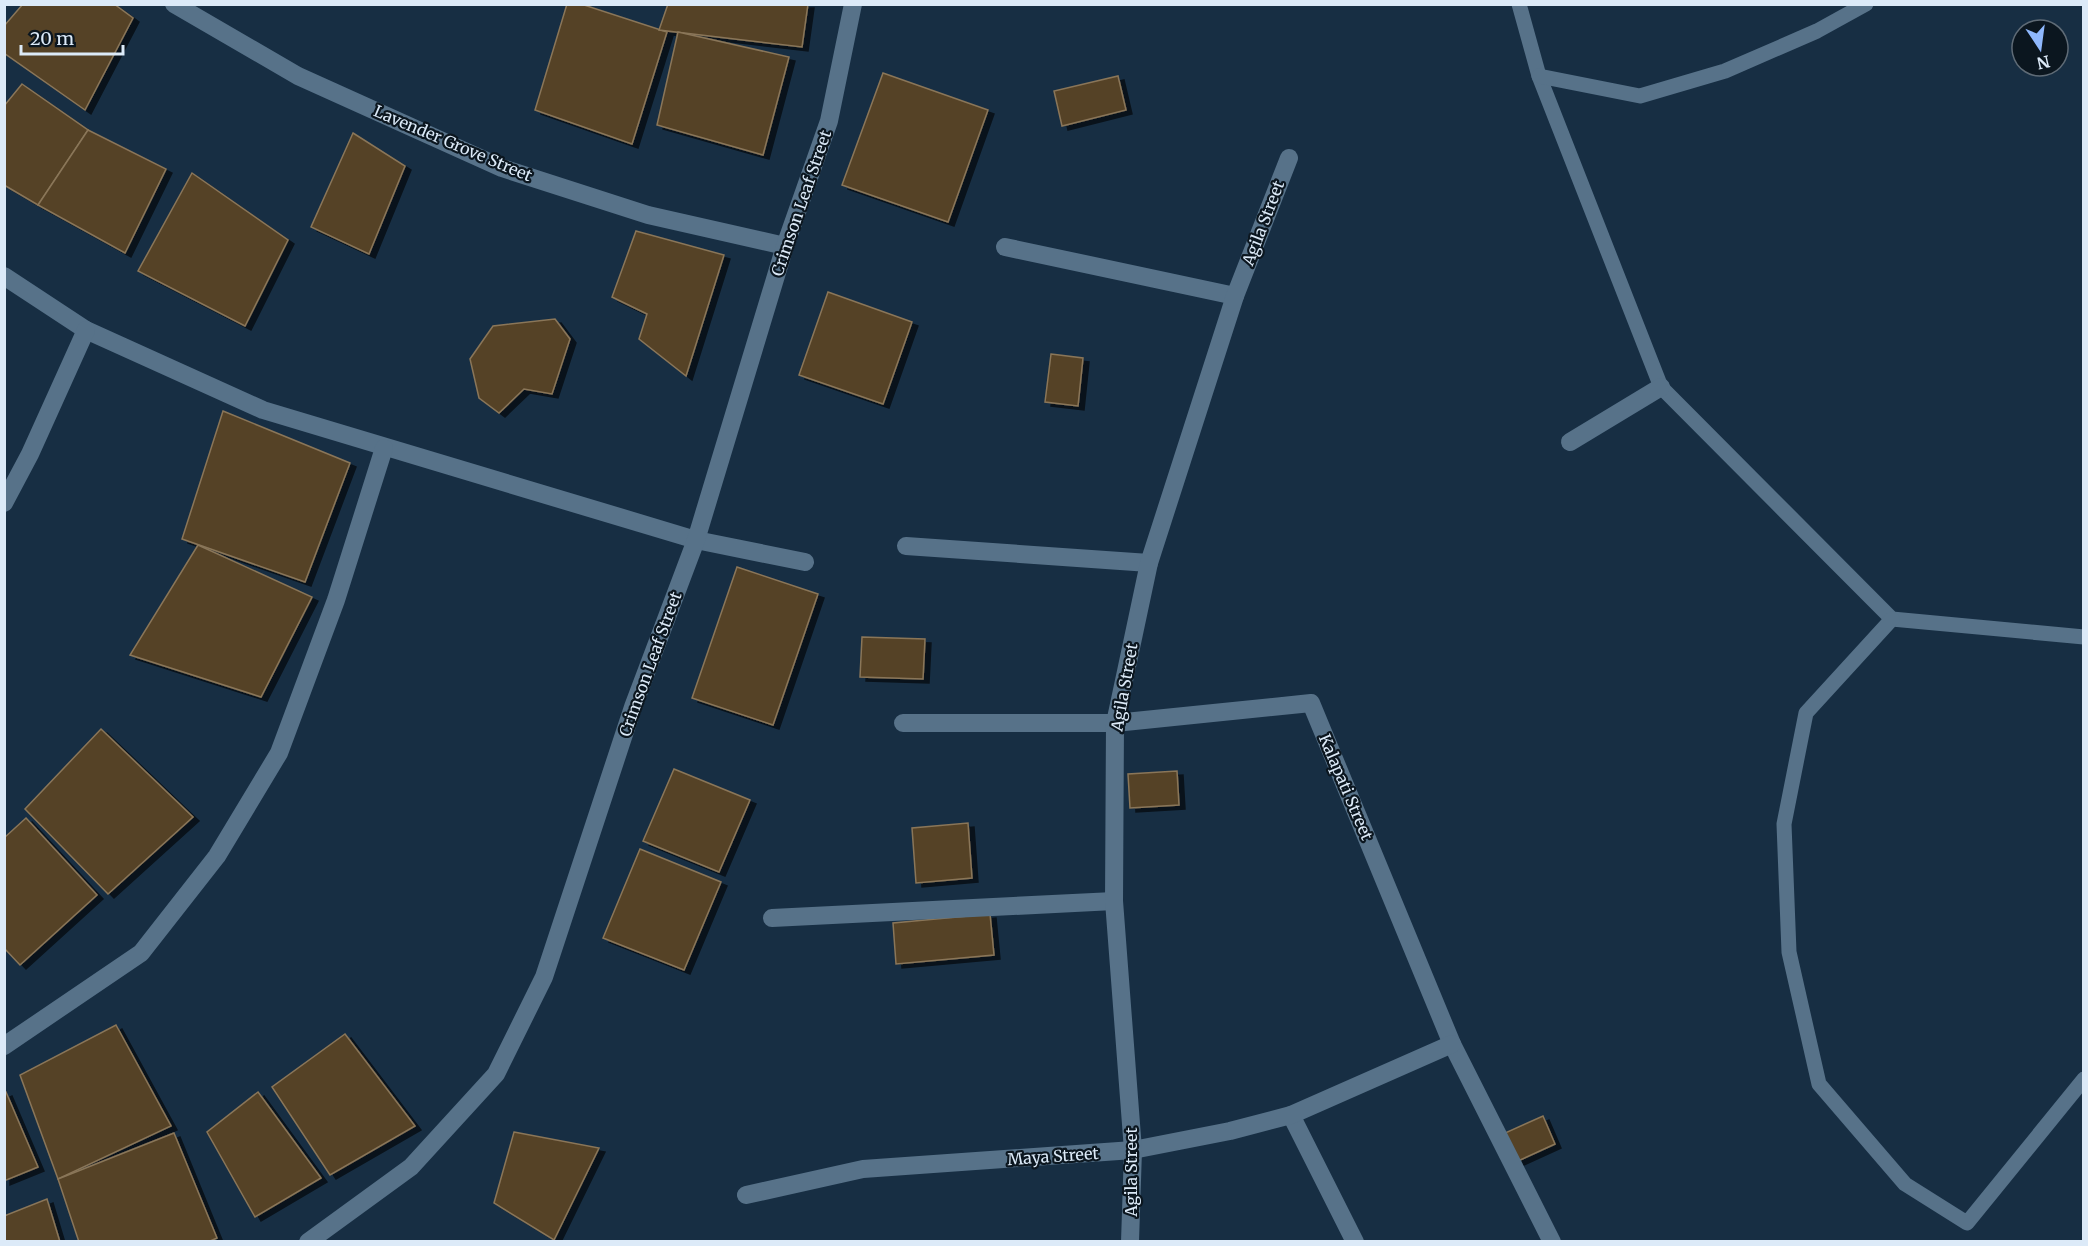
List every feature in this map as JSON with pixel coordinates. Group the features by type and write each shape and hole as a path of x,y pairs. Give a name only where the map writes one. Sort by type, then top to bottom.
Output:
{"street":[{"name":"Lavender Grove Street","path":"174,4 298,76 502,168 648,215 785,246"},
{"name":"Crimson Leaf Street","path":"309,1242 411,1167 496,1074 544,977 633,706 696,540 785,246 829,121 853,4"},
{"name":"Agila Street","path":"1130,1242 1133,1150 1114,901 1115,723 1149,563 1235,296 1289,158"},
{"path":"1005,247 1235,296"},
{"path":"4,276 86,330 263,411 696,540 806,562"},
{"path":"4,504 30,454 86,330"},
{"path":"1570,442 1661,387"},
{"path":"4,1046 141,953 217,856 279,753 336,600 384,448"},
{"path":"906,546 1149,563"},
{"name":"Kalapati Street","path":"903,723 1115,723 1311,703 1452,1044 1552,1242"},
{"path":"772,918 1114,901"},
{"name":"Maya Street","path":"746,1194 863,1168 1133,1150 1230,1131 1291,1115 1452,1044"},
{"path":"1291,1115 1355,1242"}],"lane":[{"path":"1519,4 1539,76 1661,387 1892,619 2084,637"},
{"path":"1539,76 1640,96 1725,71 1817,31 1866,4"},
{"path":"1892,619 1806,713 1784,824 1789,952 1820,1084 1905,1184 1967,1222 2084,1079"}],"building":[{"path":"23,4 114,4 133,18 85,110 4,53 4,26"},
{"path":"567,4 581,4 667,32 632,144 535,110"},
{"path":"668,4 808,4 802,47 659,30"},
{"path":"678,32 789,57 763,155 657,125"},
{"path":"883,73 988,110 948,222 842,185"},
{"path":"1118,76 1126,110 1062,126 1054,91"},
{"path":"22,84 88,130 38,205 4,185 4,106"},
{"path":"88,130 166,169 125,253 38,205"},
{"path":"353,133 405,166 369,254 311,227"},
{"path":"192,173 288,240 245,326 138,271"},
{"path":"636,231 724,255 686,376 639,339 647,314 612,297"},
{"path":"828,292 912,322 883,404 799,375"},
{"path":"555,319 570,339 552,394 524,389 499,413 479,398 470,359 493,326"},
{"path":"1051,354 1083,358 1078,406 1045,402"},
{"path":"223,411 350,463 305,582 182,539"},
{"path":"198,545 312,597 261,697 130,655"},
{"path":"737,567 818,594 773,725 692,698"},
{"path":"862,637 925,639 923,679 860,677"},
{"path":"101,729 193,817 108,894 25,809"},
{"path":"674,769 750,800 719,872 643,841"},
{"path":"1177,771 1179,805 1130,808 1128,774"},
{"path":"26,818 97,895 20,965 4,948 4,838"},
{"path":"968,823 972,878 916,883 912,828"},
{"path":"640,849 721,882 684,970 603,938"},
{"path":"990,914 994,955 896,964 893,923"},
{"path":"116,1025 171,1126 58,1179 20,1075"},
{"path":"345,1034 415,1126 330,1175 272,1087"},
{"path":"6,1092 38,1167 4,1181 4,1093"},
{"path":"258,1092 321,1178 255,1217 207,1132"},
{"path":"1543,1116 1555,1144 1518,1161 1505,1133"},
{"path":"514,1132 599,1148 554,1240 494,1203"},
{"path":"174,1133 217,1238 208,1242 79,1242 58,1179"},
{"path":"47,1199 60,1242 4,1242 4,1216"}]}
